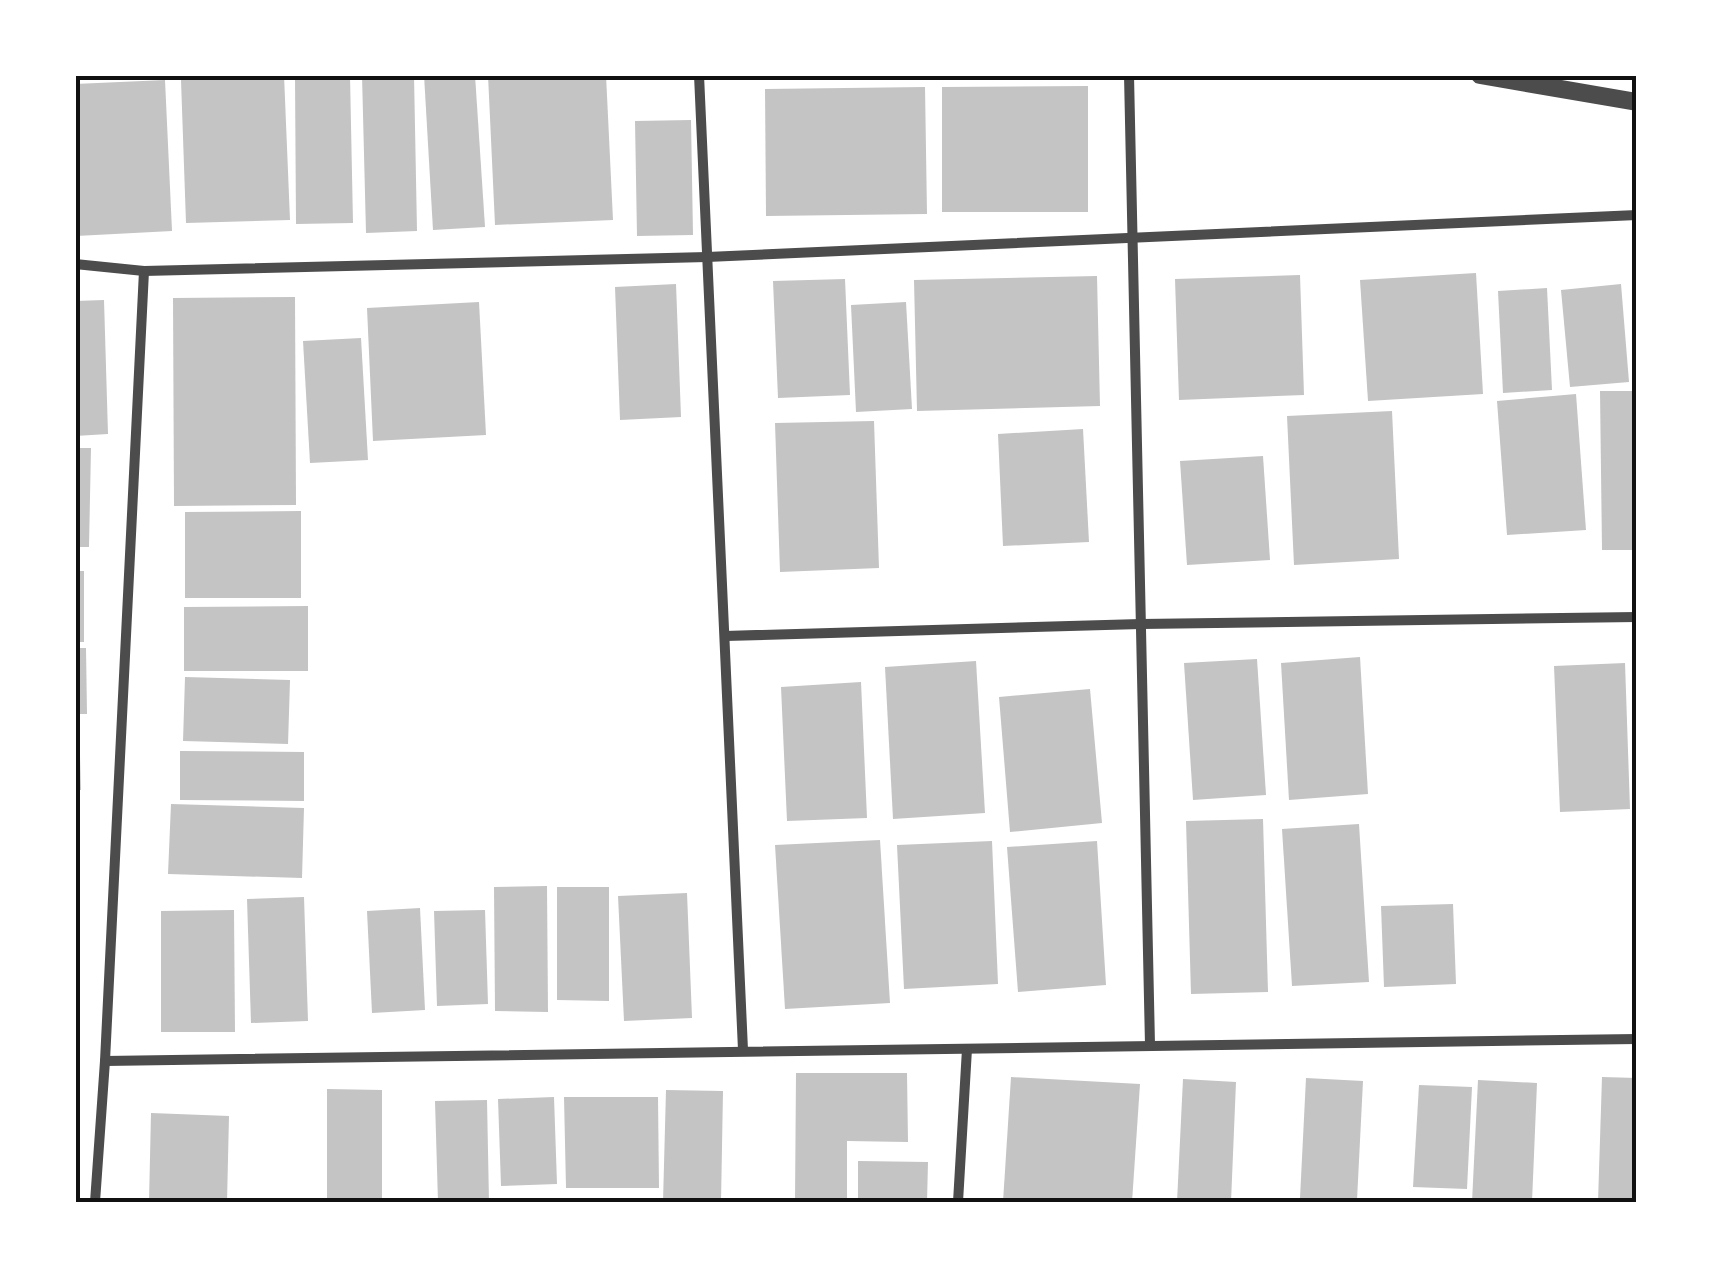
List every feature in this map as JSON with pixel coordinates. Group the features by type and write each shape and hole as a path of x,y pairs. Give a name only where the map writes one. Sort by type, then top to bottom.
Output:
{"street":[{"path":"699,75 743,1050"},
{"path":"1130,75 1150,1044"},
{"path":"1480,75 1637,102"},
{"path":"75,264 144,270 708,257 1637,215"},
{"path":"95,1202 144,270"},
{"path":"724,636 1141,624 1637,618"},
{"path":"105,1061 1637,1040"},
{"path":"958,1202 968,1049"}],"building":[{"path":"284,75 290,220 186,223 181,80"},
{"path":"362,75 414,75 417,231 366,233"},
{"path":"424,75 475,75 485,227 433,230"},
{"path":"488,75 606,75 613,220 495,225"},
{"path":"350,76 353,223 296,224 295,77"},
{"path":"165,80 172,231 76,236 75,84"},
{"path":"1088,86 1088,212 942,212 942,87"},
{"path":"925,87 927,214 766,216 765,89"},
{"path":"691,120 693,235 637,236 635,121"},
{"path":"1476,273 1483,394 1368,401 1360,280"},
{"path":"1300,275 1304,395 1179,400 1175,279"},
{"path":"1097,276 1100,406 917,411 914,280"},
{"path":"845,279 850,395 778,398 773,281"},
{"path":"676,284 681,417 620,420 615,287"},
{"path":"1621,284 1629,382 1570,387 1561,290"},
{"path":"1547,288 1552,390 1503,393 1498,291"},
{"path":"295,297 296,505 174,506 173,298"},
{"path":"104,300 108,434 75,436 75,301"},
{"path":"479,302 486,435 373,441 367,308"},
{"path":"906,302 912,409 856,412 851,305"},
{"path":"361,338 368,460 310,463 303,341"},
{"path":"1600,391 1637,391 1637,550 1602,550"},
{"path":"1576,394 1586,530 1507,535 1497,401"},
{"path":"1392,411 1399,559 1294,565 1287,416"},
{"path":"874,421 879,568 780,572 775,423"},
{"path":"1083,429 1089,542 1003,546 998,434"},
{"path":"75,448 91,448 89,547 75,547"},
{"path":"1263,456 1270,560 1187,565 1180,461"},
{"path":"301,511 301,598 185,598 185,512"},
{"path":"75,571 84,571 84,642 75,642"},
{"path":"308,606 308,671 184,671 184,607"},
{"path":"75,648 86,648 87,714 75,714"},
{"path":"1360,657 1368,794 1289,800 1281,663"},
{"path":"1257,659 1266,795 1193,800 1184,663"},
{"path":"976,661 985,813 893,819 885,667"},
{"path":"1625,663 1630,809 1560,812 1554,666"},
{"path":"185,677 290,680 288,744 183,741"},
{"path":"861,682 867,818 787,821 781,687"},
{"path":"1090,689 1102,823 1010,832 999,697"},
{"path":"75,721 79,721 81,790 75,790"},
{"path":"180,751 304,752 304,801 180,800"},
{"path":"171,804 304,808 302,878 168,874"},
{"path":"1263,819 1268,992 1191,994 1186,821"},
{"path":"1359,824 1369,982 1292,986 1282,829"},
{"path":"880,840 890,1003 785,1009 775,845"},
{"path":"992,841 998,984 904,989 897,845"},
{"path":"1097,841 1106,985 1018,992 1007,847"},
{"path":"547,886 548,1012 495,1011 494,887"},
{"path":"557,887 609,887 609,1001 557,1000"},
{"path":"687,893 692,1018 624,1021 618,896"},
{"path":"304,897 308,1021 251,1023 247,899"},
{"path":"1453,904 1456,984 1384,987 1381,906"},
{"path":"420,908 425,1010 372,1013 367,911"},
{"path":"234,910 235,1032 161,1032 161,911"},
{"path":"485,910 488,1004 437,1006 434,911"},
{"path":"796,1073 907,1073 908,1142 847,1141 847,1202 795,1202"},
{"path":"1011,1077 1140,1084 1132,1202 1003,1202"},
{"path":"1602,1077 1637,1078 1637,1202 1598,1202"},
{"path":"1306,1078 1363,1081 1357,1200 1300,1198"},
{"path":"1183,1079 1236,1082 1231,1202 1177,1202"},
{"path":"1478,1080 1537,1083 1532,1202 1472,1202"},
{"path":"1419,1085 1472,1087 1467,1189 1413,1187"},
{"path":"327,1089 382,1090 382,1202 327,1202"},
{"path":"666,1090 723,1091 721,1202 663,1202"},
{"path":"554,1097 557,1184 501,1186 498,1099"},
{"path":"564,1097 658,1097 659,1188 566,1188"},
{"path":"487,1100 489,1202 438,1202 435,1101"},
{"path":"151,1113 229,1116 227,1202 149,1202"},
{"path":"858,1161 928,1162 927,1202 858,1202"}]}
